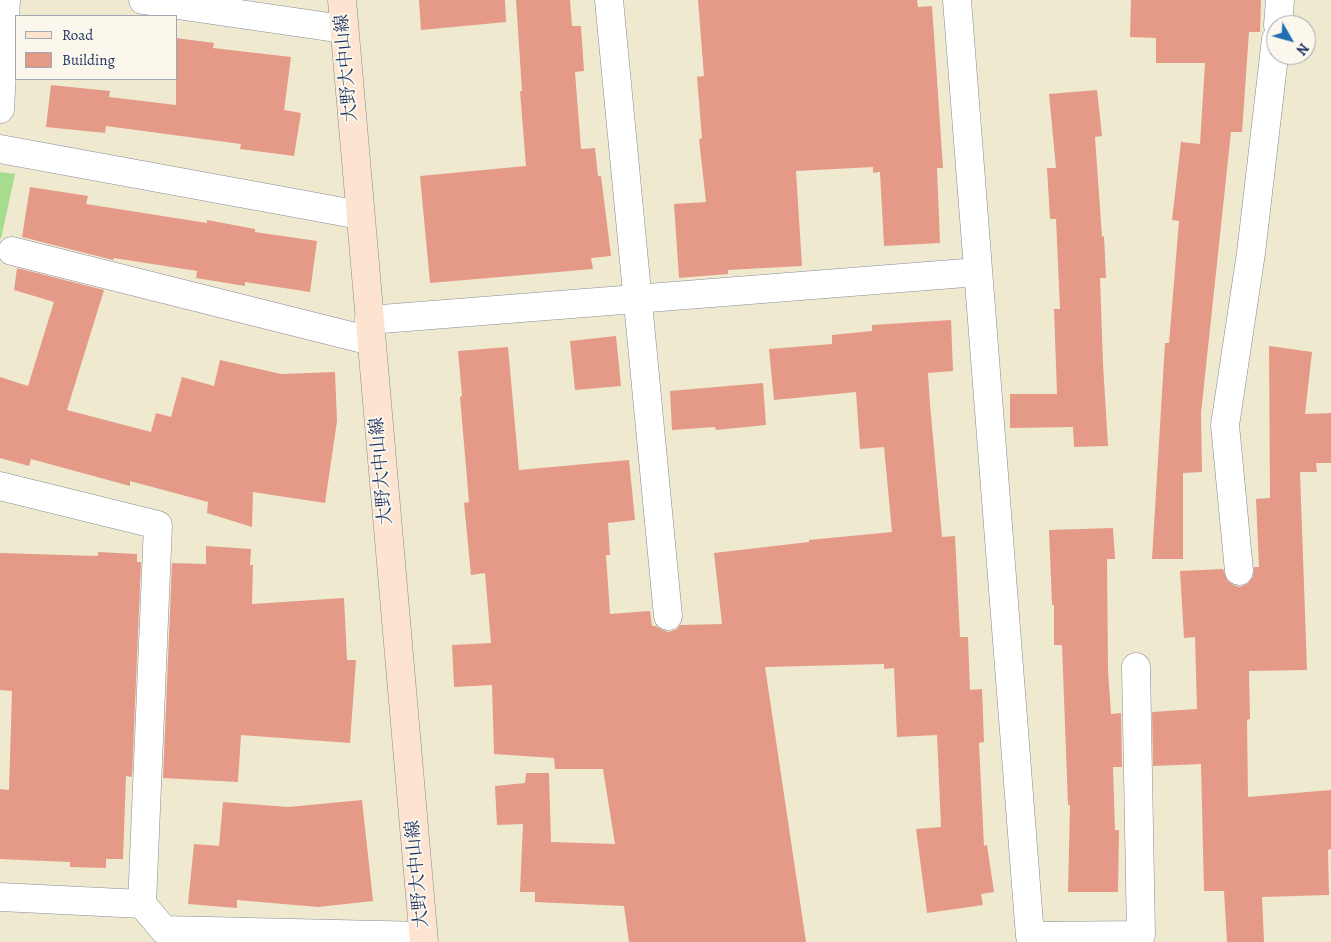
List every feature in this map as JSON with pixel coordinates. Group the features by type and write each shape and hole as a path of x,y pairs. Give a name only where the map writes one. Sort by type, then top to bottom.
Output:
{"main road":[{"name":"大野大中山線","path":"342,0 343,29 424,939"}],"street":[{"path":"0,109 6,0"},
{"path":"143,0 343,29"},
{"path":"608,0 668,616"},
{"path":"957,0 1030,936 1142,935 1136,668"},
{"path":"1279,15 1280,0"},
{"path":"1239,571 1225,424 1252,253 1273,65"},
{"path":"0,149 360,215"},
{"path":"12,251 370,331 636,299 978,272"},
{"path":"0,486 158,525 142,904 164,930 424,939"},
{"path":"0,896 142,904"}],"green space":[{"path":"0,172 15,174 1,239 0,238"}],"building":[{"path":"419,0 505,0 506,22 421,30"},
{"path":"516,0 570,0 572,26 581,26 584,71 575,72 581,149 595,148 598,176 601,176 611,256 591,258 593,269 430,283 420,176 526,166"},
{"path":"698,0 917,0 918,7 932,6 943,168 937,168 940,243 884,246 880,172 873,173 873,167 796,171 802,266 728,270 728,274 679,278 674,204 706,202 699,139 702,138 697,77 704,76"},
{"path":"1131,0 1261,0 1260,32 1249,32 1242,132 1231,132 1201,413 1202,472 1183,473 1183,559 1152,559 1165,343 1169,343 1179,221 1172,220 1181,142 1200,144 1205,63 1156,63 1156,38 1130,37"},
{"path":"178,38 214,43 213,48 291,57 284,110 301,113 294,156 240,149 241,144 106,126 105,133 46,127 51,85 110,91 109,97 176,105"},
{"path":"1097,90 1102,136 1095,137 1106,278 1100,278 1108,446 1074,447 1073,427 1010,428 1010,394 1057,394 1054,309 1060,309 1056,219 1050,219 1047,168 1056,168 1049,94"},
{"path":"30,187 88,196 86,204 207,223 207,220 255,229 255,232 317,241 310,292 245,282 245,286 196,278 197,271 114,258 113,260 22,237"},
{"path":"17,268 104,290 67,410 151,432 156,413 171,417 182,377 214,386 220,360 281,374 335,372 337,421 325,503 253,492 252,527 207,513 208,502 130,481 130,486 31,459 29,466 0,458 0,377 28,386 54,302 14,290"},
{"path":"951,320 953,371 928,373 930,404 942,537 955,536 960,637 968,637 970,690 982,689 984,742 979,743 984,846 987,845 994,892 981,894 983,905 927,913 916,829 941,827 937,735 897,737 894,668 884,669 884,664 765,667 806,942 629,942 624,906 535,902 535,892 520,892 523,824 497,825 495,786 525,783 526,773 549,773 551,842 615,844 603,769 555,769 554,758 494,754 492,685 454,687 452,645 491,643 485,573 471,575 464,503 469,502 458,351 508,347 519,470 629,460 635,520 608,523 610,555 606,555 610,614 650,611 652,626 669,632 677,629 680,625 722,624 714,553 809,542 809,540 892,532 884,447 860,449 856,392 774,400 769,349 832,344 832,335 872,331 872,325"},
{"path":"616,336 621,386 575,390 570,341"},
{"path":"1269,346 1312,352 1305,414 1331,413 1331,463 1316,463 1317,472 1300,472 1307,670 1249,671 1250,719 1247,720 1248,797 1331,790 1331,849 1328,850 1329,895 1262,897 1264,942 1227,942 1224,891 1204,891 1201,764 1153,766 1152,712 1197,709 1195,637 1184,638 1180,571 1223,569 1227,580 1233,585 1240,587 1248,583 1253,577 1254,567 1259,567 1256,499 1270,498"},
{"path":"763,383 766,425 716,430 715,427 672,430 670,391"},
{"path":"1113,528 1115,559 1107,559 1108,671 1111,714 1121,713 1122,767 1113,767 1115,830 1119,830 1118,892 1068,892 1070,805 1068,805 1062,645 1054,645 1054,605 1052,605 1049,530"},
{"path":"206,546 251,549 250,565 253,565 252,604 344,598 347,660 356,660 350,743 241,735 238,782 163,778 172,563 206,564"},
{"path":"98,552 137,554 137,562 141,562 132,777 126,776 123,859 106,859 106,868 70,867 70,862 0,859 0,789 9,790 12,691 0,690 0,553 98,556"},
{"path":"362,800 373,901 318,907 237,900 237,908 188,904 194,844 219,846 223,802 288,807"}]}
